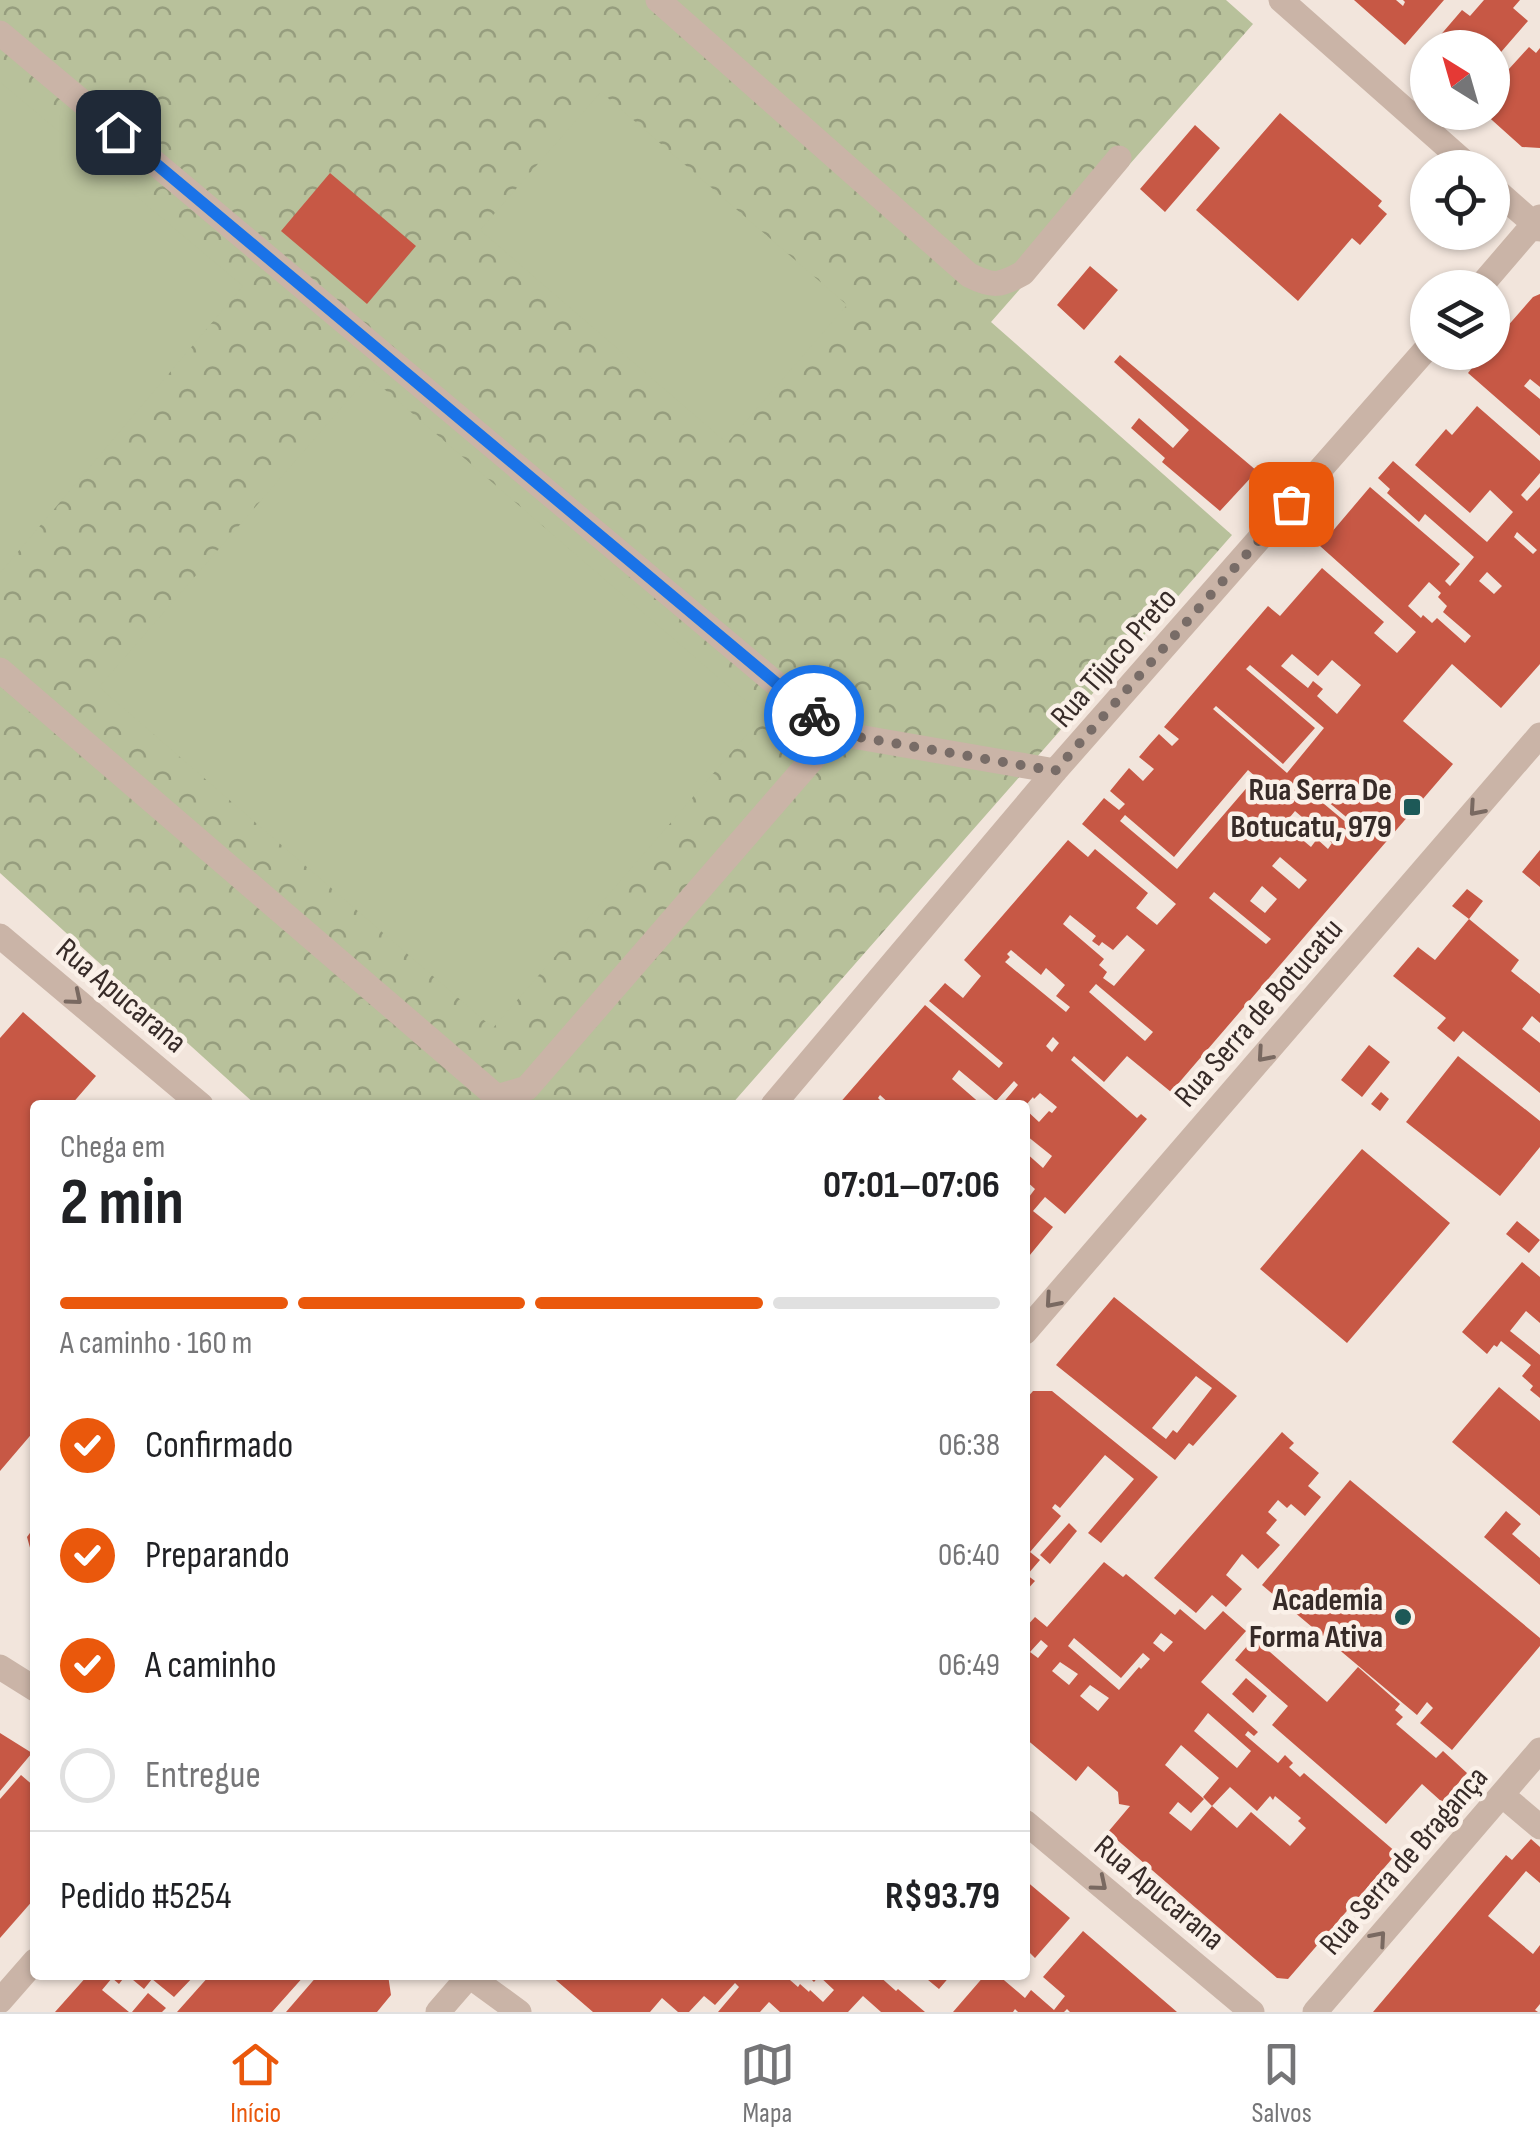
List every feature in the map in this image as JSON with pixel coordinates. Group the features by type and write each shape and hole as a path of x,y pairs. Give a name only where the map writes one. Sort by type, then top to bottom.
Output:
{"street":[{"path":"658,0 969,275 988,284 1005,283 1023,273 1119,158"},
{"path":"1282,0 1450,150"},
{"path":"0,33 835,733 1055,771"},
{"path":"1495,270 1538,223 1510,201"},
{"name":"Rua Tijuco Preto","path":"777,1100 1055,771 1410,367"},
{"path":"0,670 497,1097 527,1088 835,733"},
{"name":"Rua Serra de Botucatu","path":"1030,1326 1540,735"},
{"name":"Rua Apucarana","path":"0,936 195,1100"},
{"path":"0,1667 30,1687"},
{"name":"Rua Serra de Bragança","path":"1315,2012 1540,1750"},
{"path":"1502,1795 1540,1826"},
{"name":"Rua Apucarana","path":"1030,1826 1252,2012"},
{"path":"0,2001 30,1967"},
{"path":"438,2012 465,1980"},
{"path":"476,1980 519,2012"}],"green space":[{"path":"0,0 1226,0 1253,24 991,322 1232,535 735,1100 250,1100 0,873"},
{"path":"0,82 243,286 0,573"},
{"path":"601,92 847,305 727,443 480,230"},
{"path":"369,376 763,716 493,1028 99,687"}],"building":[{"path":"1354,0 1396,0 1403,6 1403,0 1444,0 1418,30 1410,30 1405,45"},
{"path":"1484,0 1520,0 1513,8 1528,21 1510,42 1510,30 1445,30 1462,10 1470,16"},
{"path":"1529,47 1536,53 1540,48 1540,148 1522,147 1503,130 1510,130 1510,68"},
{"path":"1280,113 1382,201 1378,206 1387,214 1360,245 1352,238 1298,301 1196,210"},
{"path":"1195,125 1220,148 1165,212 1140,189"},
{"path":"330,173 416,246 367,304 281,231"},
{"path":"1090,266 1118,290 1084,330 1057,305"},
{"path":"1540,294 1540,387 1530,379 1524,386 1540,399 1540,436 1468,373 1510,370 1510,323"},
{"path":"1120,355 1257,471 1220,511 1162,462 1165,458 1131,428 1139,418 1173,448 1189,430 1114,362"},
{"path":"1477,406 1540,461 1540,473 1521,495 1527,501 1540,487 1540,664 1501,708 1452,664 1403,721 1453,764 1171,1092 1127,1056 1104,1082 1074,1056 1071,1060 1137,1118 1141,1114 1147,1119 1065,1214 1045,1197 1033,1211 1053,1227 1030,1255 1030,1196 1035,1189 1030,1184 1030,1156 1043,1168 1052,1156 1030,1138 1030,1114 1039,1122 1057,1107 1040,1093 1030,1100 1005,1100 1018,1085 1014,1081 995,1100 959,1070 952,1079 976,1100 886,1100 880,1095 880,1100 842,1100 925,1005 999,1068 1003,1063 929,1001 945,983 963,998 981,976 964,960 1068,840 1088,857 1095,849 1148,893 1136,908 1157,925 1176,904 1082,824 1104,798 1119,810 1125,804 1110,791 1129,768 1143,781 1154,769 1139,757 1150,744 1159,734 1172,746 1179,739 1164,727 1268,606 1280,616 1322,568 1384,622 1374,633 1397,653 1416,632 1320,546 1370,487 1460,564 1445,581 1450,586 1474,557 1425,514 1419,522 1387,493 1390,489 1378,478 1393,461 1487,542 1513,512 1490,490 1470,513 1415,465 1446,429 1452,435","holes":["1517,532 1537,550 1533,554 1514,537","1487,572 1502,586 1494,594 1479,581","1429,582 1441,593 1438,597 1447,606 1443,612 1471,636 1465,643 1437,618 1432,623 1423,615 1421,618 1408,606","1292,654 1318,676 1332,660 1361,685 1337,714 1317,696 1323,689 1313,681 1308,688 1281,666","1250,665 1324,728 1287,773 1213,709 1216,706 1283,764 1315,728 1246,669","1248,770 1256,777 1177,869 1120,821 1125,815 1174,857","1314,790 1357,826 1354,829 1311,793","1295,811 1332,843 1328,849 1317,839 1311,847 1292,831 1298,823 1290,817","1280,857 1307,880 1299,889 1272,866","1262,886 1277,899 1265,913 1250,901","1214,892 1271,939 1266,944 1209,898","1070,915 1096,936 1092,941 1099,946 1102,942 1113,950 1127,935 1145,950 1114,986 1103,978 1107,972 1099,965 1104,959 1063,924","1011,950 1041,975 1046,968 1065,985 1056,996 1070,1007 1066,1012 1005,962 1010,957 1007,954","1096,984 1153,1032 1145,1041 1089,992","1053,1037 1059,1043 1052,1052 1046,1046"]},
{"path":"1540,850 1540,887 1522,872"},
{"path":"1467,889 1483,901 1469,919 1452,906"},
{"path":"1469,919 1519,960 1511,971 1540,994 1540,1023 1532,1016 1522,1029 1540,1043 1540,1093 1463,1031 1454,1042 1437,1028 1446,1018 1393,976 1418,947 1435,960"},
{"path":"23,1012 96,1076 75,1100 30,1100 30,1436 0,1471 0,1038"},
{"path":"1369,1045 1390,1062 1362,1097 1341,1080"},
{"path":"1458,1056 1540,1121 1540,1147 1500,1196 1406,1122"},
{"path":"1381,1092 1389,1099 1380,1111 1371,1104"},
{"path":"1362,1149 1450,1223 1347,1343 1260,1269"},
{"path":"1517,1221 1540,1240 1529,1253 1506,1234"},
{"path":"1522,1262 1540,1277 1540,1323 1526,1311 1510,1331 1540,1355 1540,1398 1522,1376 1531,1365 1501,1341 1487,1354 1462,1332"},
{"path":"1114,1297 1237,1396 1193,1446 1189,1443 1175,1460 1056,1365","holes":["1196,1376 1212,1388 1177,1433 1173,1430 1166,1439 1152,1428"]},
{"path":"1499,1387 1540,1421 1540,1516 1452,1442"},
{"path":"1052,1391 1158,1477 1101,1543 1088,1533 1134,1479 1105,1455 1060,1508 1055,1504 1052,1508 1061,1516 1030,1552 1030,1394"},
{"path":"1282,1432 1294,1443 1289,1448 1319,1473 1308,1486 1321,1497 1305,1516 1291,1504 1287,1508 1278,1500 1268,1512 1277,1520 1266,1533 1280,1545 1258,1569 1242,1554 1226,1575 1242,1589 1226,1607 1212,1595 1196,1613 1154,1578"},
{"name":"Academia Forma Ativa","path":"1350,1480 1540,1638 1540,1646 1452,1750 1420,1723 1433,1708 1427,1702 1417,1715 1262,1585"},
{"path":"1506,1511 1521,1524 1512,1534 1540,1558 1540,1585 1484,1537"},
{"path":"1069,1523 1077,1531 1050,1564 1040,1555"},
{"path":"1030,1552 1040,1560 1030,1572"},
{"path":"1104,1562 1123,1577 1126,1574 1175,1615 1180,1609 1205,1630 1223,1611 1246,1631 1201,1682 1258,1732 1254,1736 1248,1731 1245,1735 1278,1763 1285,1755 1293,1763 1289,1767 1300,1777 1304,1773 1397,1853 1288,1979 1277,1978 1108,1832 1130,1806 1119,1804 1118,1792 1088,1766 1076,1781 1030,1742 1030,1652 1030,1622 1035,1617 1047,1627","holes":["1161,1633 1173,1642 1164,1652 1153,1643","1074,1638 1121,1678 1143,1653 1150,1659 1119,1690 1068,1646","1041,1640 1048,1646 1038,1658 1030,1652","1060,1662 1078,1674 1069,1685 1052,1671","1090,1685 1109,1698 1098,1711 1080,1696","1208,1713 1251,1751 1237,1768 1194,1731","1181,1745 1219,1778 1203,1797 1212,1806 1191,1831 1169,1813 1178,1802 1191,1813 1204,1799 1165,1765","1230,1787 1257,1811 1270,1796 1273,1800 1275,1796 1301,1818 1298,1821 1306,1828 1290,1846 1251,1812 1237,1828 1212,1806"]},
{"path":"1254,1638 1327,1702 1358,1667 1400,1704 1395,1710 1403,1717 1396,1724 1436,1758 1443,1751 1467,1773 1442,1802 1422,1784 1386,1824 1272,1725 1288,1706 1235,1660"},
{"path":"1246,1678 1267,1696 1253,1713 1232,1694"},
{"path":"0,1733 30,1755 0,1791"},
{"path":"21,1775 30,1783 30,1904 0,1938 0,1799"},
{"path":"1531,1839 1540,1847 1540,1883 1526,1871 1488,1916 1533,1954 1540,1945 1540,2004 1535,2010 1538,2012 1373,2012 1506,1855 1512,1860"},
{"path":"1030,1884 1070,1918 1035,1958 1030,1953"},
{"path":"1083,1931 1177,2012 953,2012 981,1980 1004,1980 1025,1998 1031,1990 1054,2010 1065,1996 1043,1977"},
{"path":"84,1980 110,1980 102,1990 129,2012 55,2012"},
{"path":"133,1980 151,1980 144,1989"},
{"path":"153,1980 190,1980 174,1997"},
{"path":"206,1980 301,1980 272,2012 177,2012"},
{"path":"314,1980 389,1980 391,1995 377,2012 286,2012"},
{"path":"556,1980 790,1980 823,2002 834,1990 823,1980 884,1980 925,2012 881,2012 863,1996 848,2012 780,2012 769,2002 760,2012 718,2012 739,1987 735,1983 715,2005 704,1996 689,2012 678,2012 662,1998 650,2012 593,2012"},
{"path":"928,1980 947,1980 939,1989"},
{"path":"148,1993 166,2008 162,2012 132,2012"}],"way so far":[{"path":"814,715 835,733 1055,771 1291,504"}],"place":[{"name":"Rua Serra De Botucatu, 979","path":"1412,807"},
{"name":"Academia Forma Ativa","path":"1403,1617"}],"route":[{"path":"118,132 814,715"}]}
